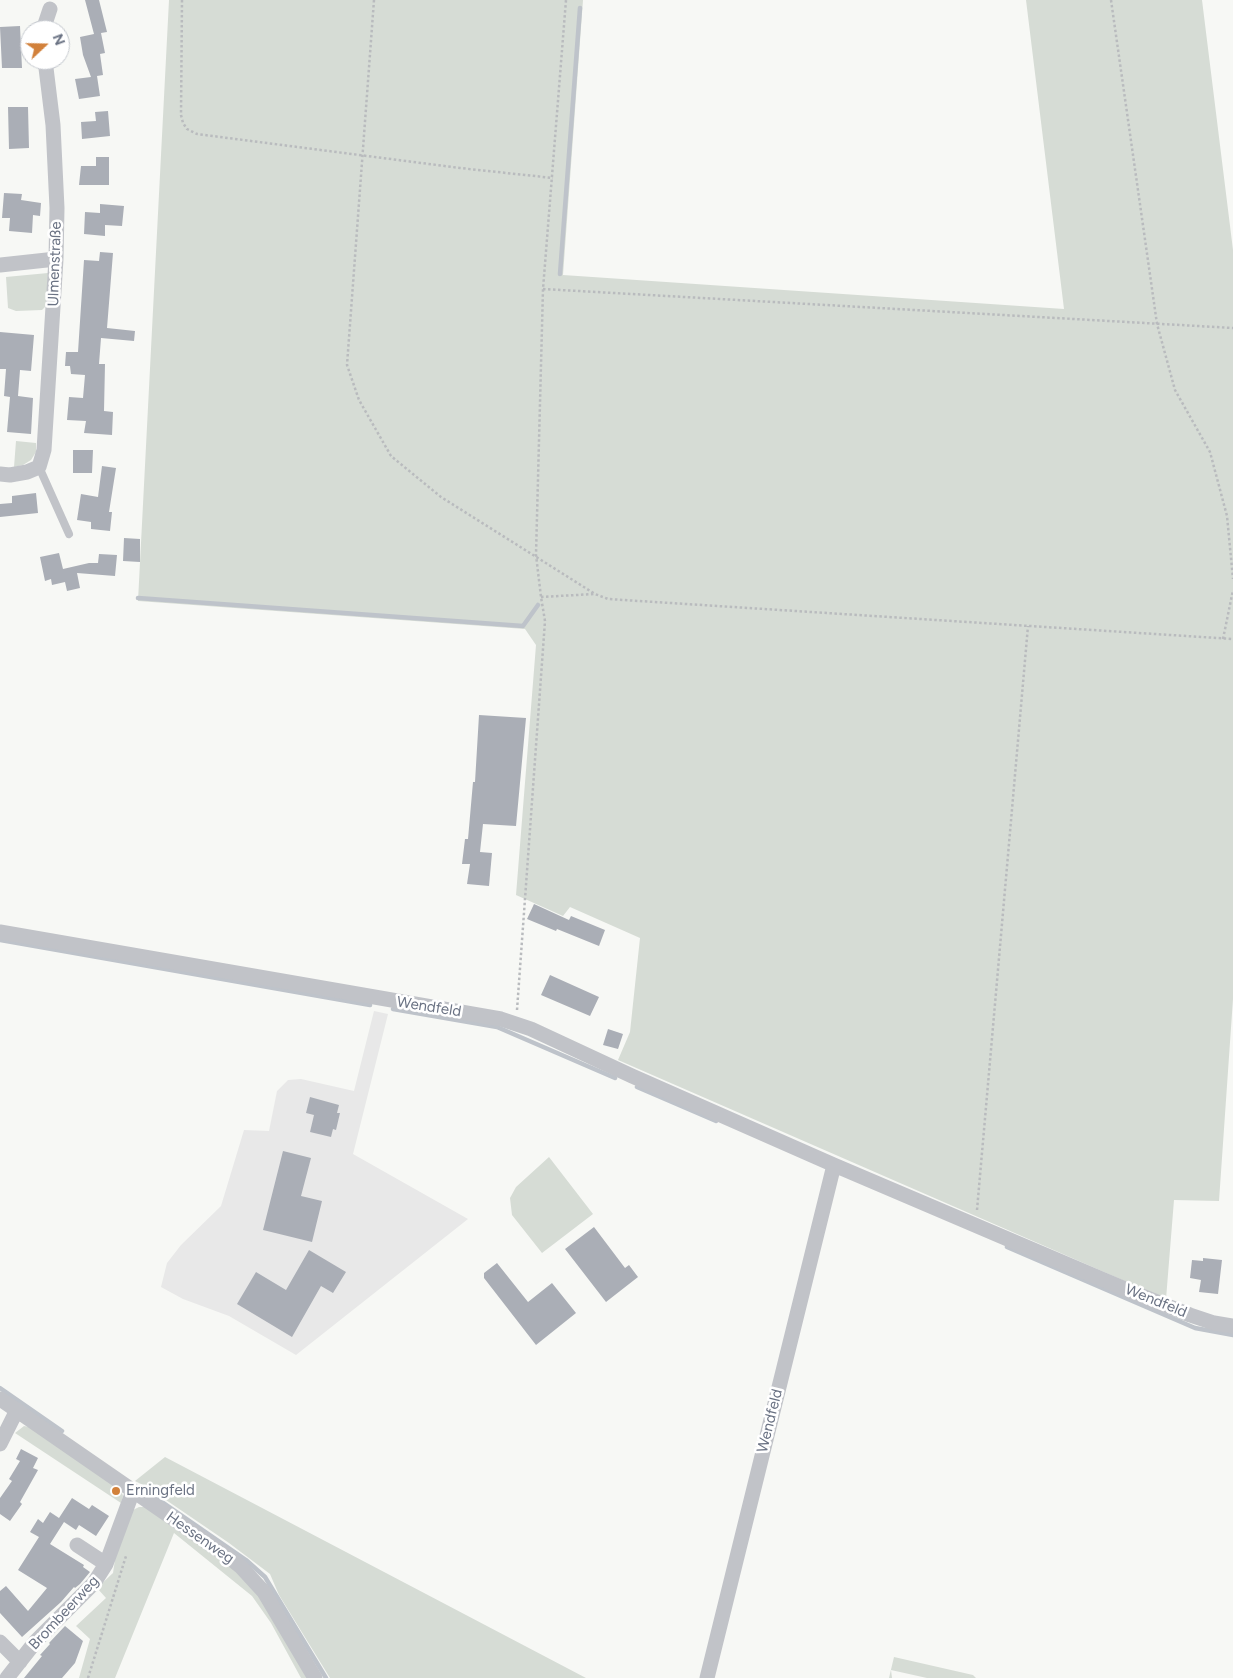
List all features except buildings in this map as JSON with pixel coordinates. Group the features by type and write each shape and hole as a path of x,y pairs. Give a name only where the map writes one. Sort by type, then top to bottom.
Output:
{"street":[{"path":"46,20 50,8"},
{"name":"Ulmenstraße","path":"39,466 44,450 56,259 57,208 53,125 46,70"},
{"path":"0,265 56,259"},
{"path":"0,474 10,475 27,472 39,466"},
{"name":"Wendfeld","path":"0,932 501,1019 834,1165 1190,1315 1214,1323 1233,1326"},
{"name":"Wendfeld","path":"707,1678 834,1165"},
{"name":"Hessenweg","path":"0,1399 241,1567 264,1592 315,1678"},
{"path":"0,1444 17,1410"},
{"name":"Brombeerweg","path":"6,1678 53,1624 94,1583 106,1564 133,1491"},
{"name":"Brombeerweg","path":"77,1544 106,1564"},
{"name":"Brombeerweg","path":"0,1642 20,1662"}],"lane":[{"path":"39,466 70,534"}],"path":[{"path":"182,0 181,115 183,123 188,129 197,134 552,178"},
{"path":"374,0 347,365 359,400 391,456 442,497 596,594 608,599 1233,639"},
{"path":"516,1024 546,621 536,556 543,289 566,0"},
{"path":"1111,0 1157,324 1175,390 1210,452 1227,516 1233,580"},
{"path":"543,289 1233,328"},
{"path":"1223,639 1233,590"},
{"path":"541,598 596,594"},
{"path":"976,1225 1028,626"},
{"path":"88,1678 126,1556"}],"shaded area":[{"path":"169,0 583,0 563,275 1064,309 1026,0 1202,0 1233,250 1233,999 1219,1201 1174,1200 1166,1299 618,1060 630,1032 640,938 570,907 563,916 516,895 536,645 525,629 138,601"},
{"path":"48,273 46,306 42,310 16,311 8,308 6,277"},
{"path":"16,441 36,443 36,452 31,460 23,465 14,467"},
{"path":"374,1011 388,1014 353,1154 468,1219 296,1355 229,1316 183,1299 161,1287 167,1263 181,1245 221,1206 244,1130 269,1131 277,1091 288,1080 301,1079 354,1091"},
{"path":"549,1157 593,1214 542,1253 512,1215 510,1198 516,1187"},
{"path":"24,1426 29,1427 121,1490 123,1496 121,1503 15,1433"},
{"path":"165,1457 586,1678 330,1678 279,1595 270,1574 229,1543 147,1487 135,1481"},
{"path":"139,1507 146,1507 225,1561 252,1585 309,1678 301,1678 271,1623 252,1596 174,1533 115,1678 79,1678 90,1639 76,1626 106,1598 97,1588 113,1573 116,1553 133,1510"},
{"path":"894,1657 973,1675 976,1678 927,1678 891,1670 892,1678 889,1678"}],"waterway":[{"path":"560,274 580,8"},
{"path":"138,598 523,626 538,605"},
{"path":"0,940 370,1005"},
{"path":"393,1009 497,1027 615,1078"},
{"path":"637,1087 716,1121"},
{"path":"1007,1247 1195,1328 1233,1335"},
{"path":"0,1388 62,1431"},
{"path":"149,1493 246,1560 265,1577 326,1678"}],"place":[{"name":"Erningfeld","path":"116,1491"}]}
